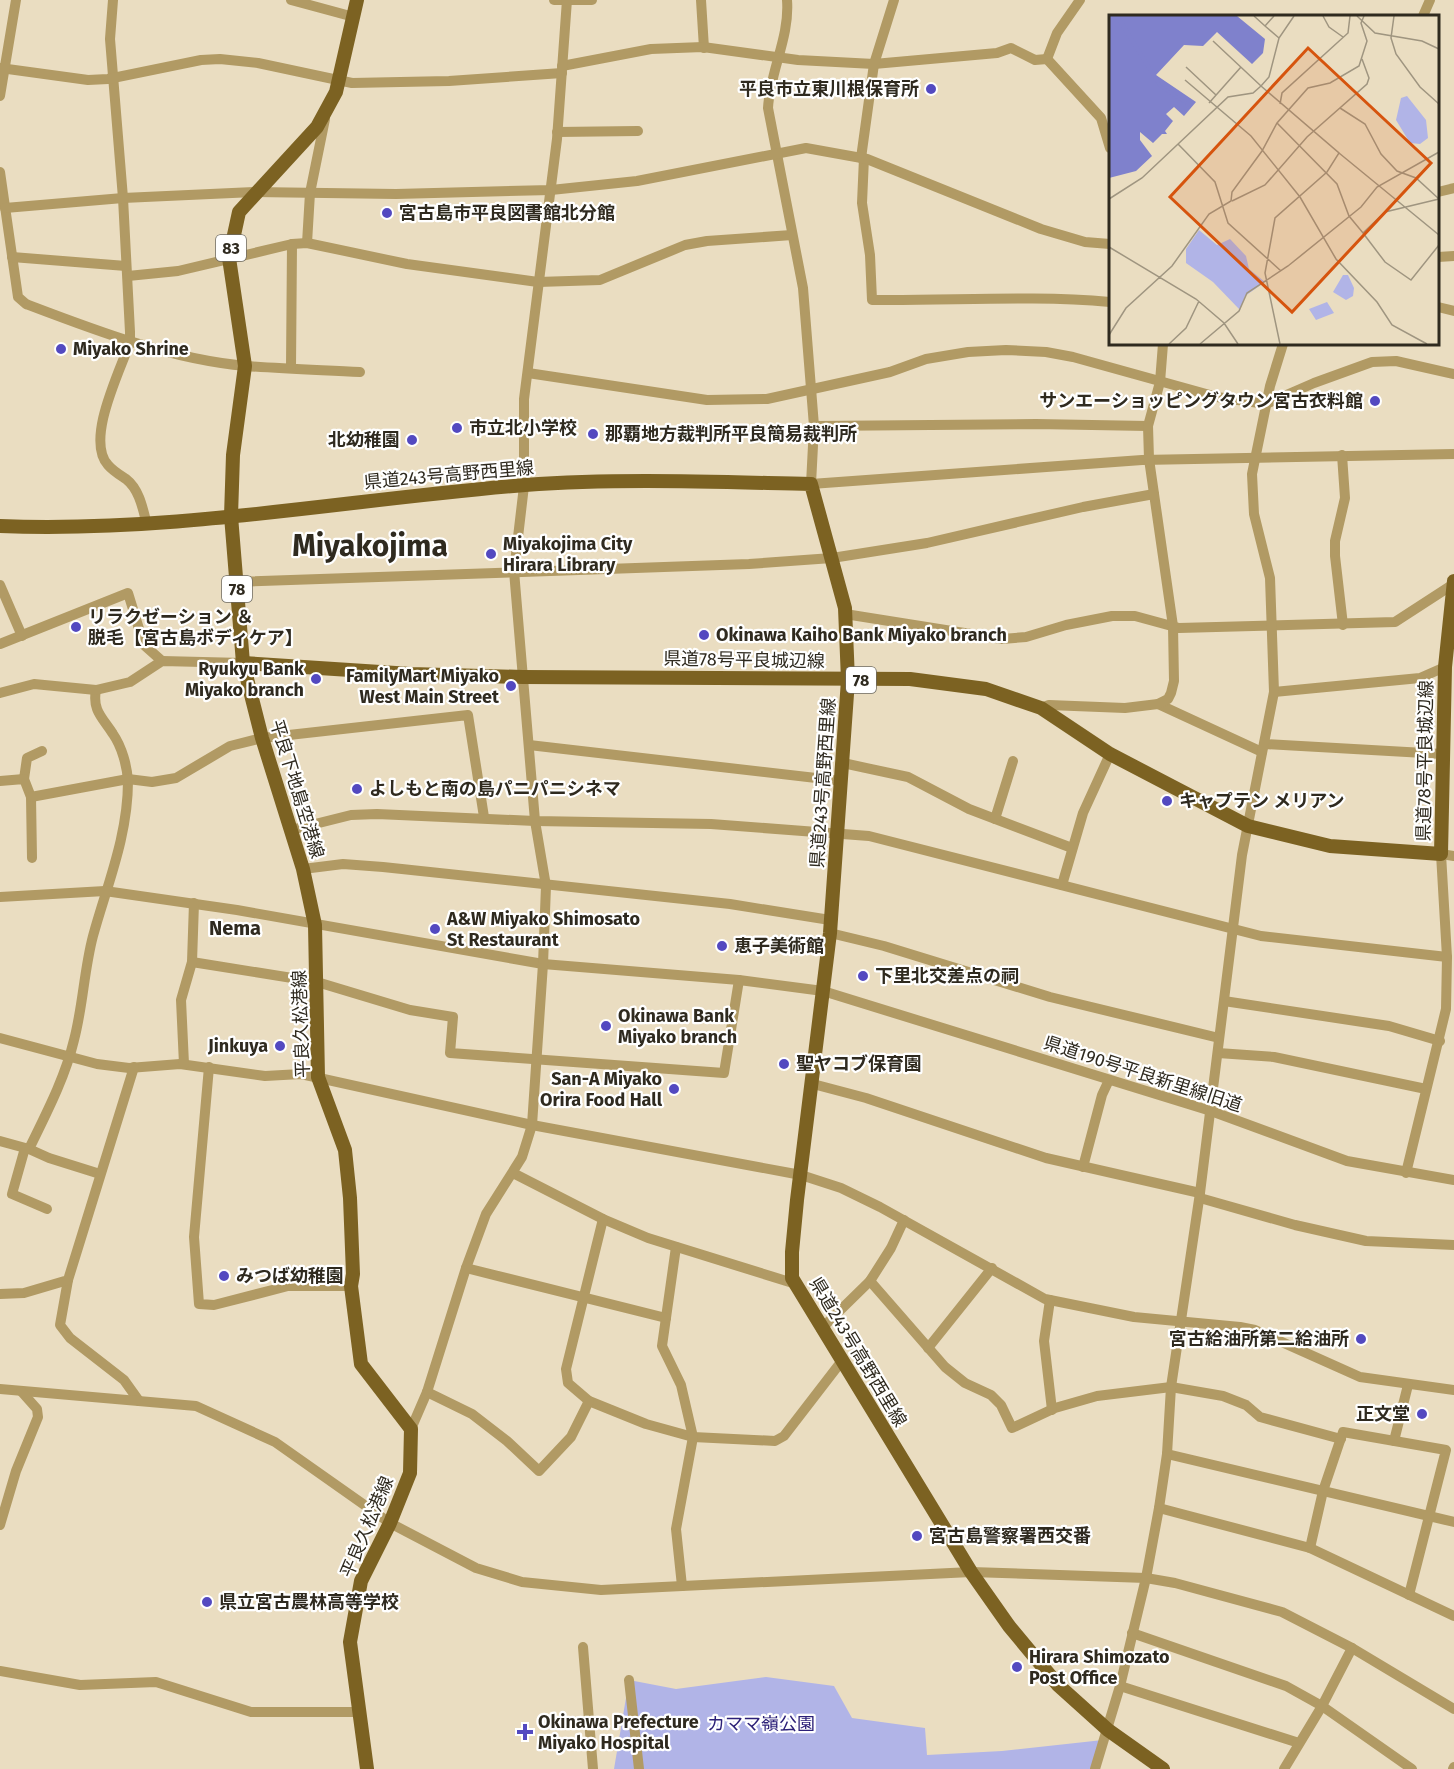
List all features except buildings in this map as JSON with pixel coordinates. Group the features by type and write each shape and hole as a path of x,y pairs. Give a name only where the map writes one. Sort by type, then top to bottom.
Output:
{"main road":[{"name":"83","path":"231,516 233,455 245,366 229,258 239,212 254,192 317,127 339,81 357,0"},
{"name":"県道243号高野西里線","path":"0,525 63,528 147,525 590,481 811,484 845,614 848,680 839,833 813,1084 792,1252 792,1278 971,1572 1009,1626 1058,1685 1107,1730 1163,1769"},
{"name":"78","path":"231,516 243,663"},
{"name":"県道78号平良城辺線","path":"243,663 411,674 523,677 910,680 986,688 1041,708 1110,754 1248,826 1330,846 1447,855 1442,754 1445,667 1453,583"},
{"name":"平良下地島空港線","path":"243,663 262,738 303,868 315,925"},
{"name":"平良久松港線","path":"315,925 318,1077 345,1150 351,1209 353,1274 351,1286 361,1364 411,1430 410,1473 390,1523 361,1581 350,1642 367,1769"}],"street":[{"path":"0,96 16,0"},
{"path":"113,0 110,39 123,198 130,342 100,426 99,442 101,455 107,465 135,489 147,525"},
{"path":"291,0 354,17"},
{"path":"554,0 591,0"},
{"path":"701,0 704,48"},
{"path":"787,0 786,22 768,108 803,288 814,426 811,484 1149,459 1454,454"},
{"path":"894,0 874,64 863,158 862,203 870,255 872,300 979,301 1048,297 1109,302"},
{"path":"1047,58 1057,33 1080,0"},
{"path":"1423,15 1430,0"},
{"path":"411,1430 427,1392 466,1268 486,1214 522,1157 532,1125 546,886 535,821 514,571 524,486 524,399 551,190 567,1"},
{"path":"3,69 88,80 114,78 191,61 220,59 268,65 339,81 449,81 562,69 651,50 704,48 778,58 874,64 997,53 1011,48 1035,60 1047,58"},
{"path":"1047,58 1101,118 1109,145"},
{"path":"307,243 310,193 328,107"},
{"path":"557,132 638,131"},
{"path":"5,208 123,198 254,192 396,194 551,190 637,181 806,148 863,158 1041,229 1085,242 1109,244"},
{"path":"0,172 18,297 26,304 130,342 245,366 360,372"},
{"path":"1439,192 1454,188"},
{"path":"12,257 127,271 178,271 292,244 307,243 407,264 538,282 600,280 685,245 707,241 792,235"},
{"path":"291,368 292,244"},
{"path":"1439,257 1454,256"},
{"path":"1439,307 1454,310"},
{"path":"1041,708 1049,705 1125,708 1158,704 1168,699 1174,681 1173,626 1149,459 1148,426 1160,382 1163,345"},
{"path":"1095,1769 1120,1686 1146,1578 1159,1508 1167,1454 1171,1387 1200,1195 1248,826 1274,692 1270,578 1253,505 1252,474 1266,404 1283,345"},
{"path":"528,373 707,400 767,399 890,372 926,359 968,352 1006,350 1046,352 1073,357 1217,396 1266,404 1314,383 1372,362 1396,361 1454,374"},
{"path":"814,426 1036,424 1148,426"},
{"path":"1342,455 1345,498 1335,541 1335,556 1343,625"},
{"path":"236,582 749,564 832,558 927,543 1083,507 1154,494"},
{"path":"845,614 1002,639 1026,637 1066,625 1112,616 1135,616 1173,626 1191,628 1343,625 1395,622 1453,583"},
{"path":"0,585 22,636"},
{"path":"0,644 128,593 144,645 162,662"},
{"path":"0,693 33,684 96,690 130,682 162,662 243,663"},
{"path":"1274,692 1420,678 1445,667"},
{"path":"47,1209 12,1194 27,1149 69,1058 75,1038 87,960 125,824 128,779 124,758 114,734 99,718 94,700 96,690"},
{"path":"1158,704 1263,748 1442,754"},
{"path":"31,797 128,779 152,782 176,778 230,746 262,738 468,715 484,817"},
{"path":"529,745 842,782"},
{"path":"32,858 31,797 24,779 27,758 42,751"},
{"path":"1062,885 1083,813 1110,754"},
{"path":"995,819 1013,761"},
{"path":"843,763 908,777 969,809 1072,848"},
{"path":"0,781 24,779"},
{"path":"291,830 351,815 711,824 839,833 895,841 1234,929 1282,939 1447,957"},
{"path":"1406,1173 1446,1010 1447,855"},
{"path":"303,868 343,864 382,867 730,904 830,926 884,946 1050,997 1219,1038"},
{"name":"県道190号平良新里線旧道","path":"0,897 105,891 194,903 543,963 823,991 1211,1111 1347,1161 1454,1180"},
{"path":"184,1064 182,1000 192,962 194,903"},
{"path":"192,962 317,982 410,1010 453,1017 450,1053 724,1073 739,981"},
{"path":"1224,1001 1389,1026 1440,1041"},
{"path":"0,1038 97,1064 134,1067 184,1064 265,1076 301,1074 532,1125 801,1175 841,1188 992,1268 1029,1291 1050,1300 1134,1317 1255,1330 1342,1372 1408,1385 1454,1390"},
{"path":"1218,1053 1274,1057 1426,1089"},
{"path":"134,1067 68,1280 60,1325 70,1338 124,1380 139,1401"},
{"path":"209,1067 194,1237 199,1304 214,1305 288,1286 351,1286"},
{"path":"1083,1167 1102,1095 1109,1080"},
{"path":"813,1084 866,1098 1010,1148 1200,1195 1295,1225 1366,1241 1454,1245"},
{"path":"0,1140 100,1174"},
{"path":"513,1173 603,1219 676,1247 796,1284"},
{"path":"603,1219 566,1376 568,1383 589,1401 646,1424 693,1437 775,1441 784,1436 842,1362"},
{"path":"821,1329 870,1281 891,1248 904,1220"},
{"path":"676,1247 662,1346 681,1384 693,1437 676,1529 682,1586"},
{"path":"466,1268 666,1318"},
{"path":"928,1348 992,1268"},
{"path":"0,1294 24,1293 68,1280"},
{"path":"870,1281 928,1348 965,1383 992,1395 1001,1405 1012,1428 1052,1410 1097,1396 1171,1387 1223,1396 1246,1405 1260,1418 1341,1439"},
{"path":"1050,1300 1044,1341 1052,1410"},
{"path":"1394,1441 1408,1385"},
{"path":"0,1389 196,1406 275,1442 390,1523 476,1568 522,1582 601,1590 971,1572 1146,1578 1175,1582 1282,1612 1352,1648 1454,1709"},
{"path":"0,1525 16,1471 38,1417 37,1409 21,1391"},
{"path":"427,1392 472,1414 507,1441 539,1471 571,1437 589,1401"},
{"path":"1310,1548 1323,1491 1343,1432 1446,1450 1409,1595"},
{"path":"1167,1454 1454,1522"},
{"path":"1159,1508 1310,1548 1454,1616"},
{"path":"1132,1634 1286,1686 1322,1706 1412,1769"},
{"path":"584,1647 593,1769"},
{"path":"1284,1769 1322,1706 1352,1648"},
{"path":"0,1671 80,1685 156,1682 182,1688 218,1703 250,1712 358,1712"},
{"path":"629,1680 639,1769"},
{"path":"1120,1686 1299,1743"}],"green space":[{"name":"カママ嶺公園","path":"766,1677 834,1686 852,1718 925,1728 927,1755 1002,1751 1103,1740 1095,1769 614,1769 629,1680 676,1689"}],"place":[{"name":"平良市立東川根保育所","path":"931,89"},
{"name":"宮古島市平良図書館北分館","path":"387,213"},
{"name":"Miyako Shrine","path":"61,349"},
{"name":"サンエーショッピングタウン宮古衣料館","path":"1375,401"},
{"name":"市立北小学校","path":"457,428"},
{"name":"那覇地方裁判所平良簡易裁判所","path":"593,434"},
{"name":"北幼稚園","path":"412,440"},
{"name":"Miyakojima City Hirara Library","path":"491,554"},
{"name":"リラクゼーション ＆ 脱毛【宮古島ボディケア】","path":"76,627"},
{"name":"Okinawa Kaiho Bank Miyako branch","path":"704,635"},
{"name":"Ryukyu Bank Miyako branch","path":"316,679"},
{"name":"FamilyMart Miyako West Main Street","path":"511,686"},
{"name":"よしもと南の島パニパニシネマ","path":"357,789"},
{"name":"キャプテン メリアン","path":"1167,801"},
{"name":"A&W Miyako Shimosato St Restaurant","path":"435,929"},
{"name":"恵子美術館","path":"722,946"},
{"name":"下里北交差点の祠","path":"863,976"},
{"name":"Okinawa Bank Miyako branch","path":"606,1026"},
{"name":"Jinkuya","path":"280,1046"},
{"name":"聖ヤコブ保育園","path":"784,1064"},
{"name":"San-A Miyako Orira Food Hall","path":"674,1089"},
{"name":"みつば幼稚園","path":"224,1276"},
{"name":"宮古給油所第二給油所","path":"1361,1339"},
{"name":"正文堂","path":"1422,1414"},
{"name":"宮古島警察署西交番","path":"917,1536"},
{"name":"県立宮古農林高等学校","path":"207,1602"},
{"name":"Hirara Shimozato Post Office","path":"1017,1667"},
{"name":"Okinawa Prefecture Miyako Hospital","path":"525,1732"}],"district":[{"name":"Miyakojima","path":"370,546"},
{"name":"Nema","path":"235,928"}]}
